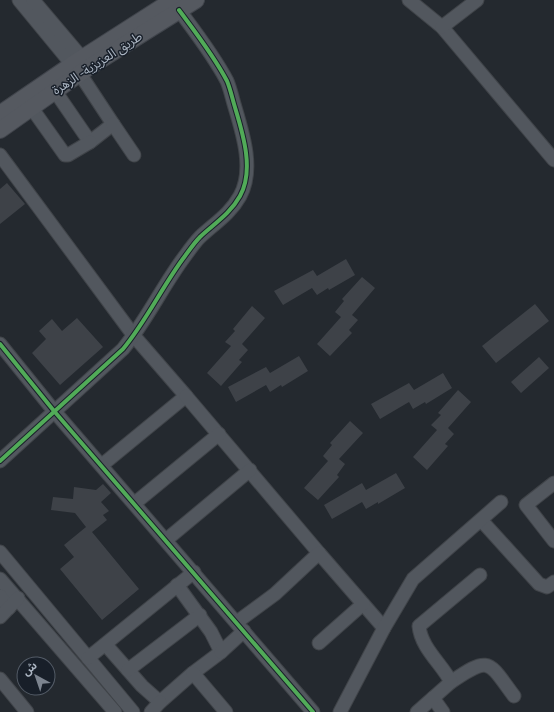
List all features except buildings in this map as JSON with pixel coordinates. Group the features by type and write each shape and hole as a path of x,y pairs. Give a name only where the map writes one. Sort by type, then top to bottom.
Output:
{"main road":[{"name":"طريق العزيزية- الزهرة","path":"0,114 176,5 196,0"},
{"name":"طريق العزيزية- الزهرة","path":"0,130 55,91 81,65"}],"street":[{"path":"19,0 81,65"},
{"path":"33,0 81,65 113,124 134,154"},
{"path":"409,0 442,27 554,160"},
{"path":"442,27 477,0"},
{"path":"0,461 123,349 134,336 177,266 200,237 231,210 241,194 246,180 247,165 228,83 217,64 176,5"},
{"path":"55,91 90,142"},
{"path":"31,107 65,154 68,155 90,142 113,124"},
{"path":"2,160 134,336 384,628"},
{"path":"0,344 54,411 135,503 313,712"},
{"path":"102,465 186,396"},
{"path":"135,503 219,434"},
{"path":"166,540 250,470"},
{"path":"554,483 526,505 554,541"},
{"path":"340,712 384,628 413,579 501,502"},
{"path":"481,520 539,584 548,587 554,582"},
{"path":"0,552 133,712"},
{"path":"151,712 160,702 193,673 221,652 240,627 319,553"},
{"path":"88,658 106,645 194,572"},
{"path":"451,682 435,660 420,632 419,626 480,575"},
{"path":"0,579 9,608"},
{"path":"178,585 200,615 221,652"},
{"path":"0,596 9,608 115,712"},
{"path":"319,643 363,604"},
{"path":"128,670 200,615"},
{"path":"106,645 151,695 160,702"},
{"path":"416,712 451,682 471,668 481,664 486,664 495,670 514,696"},
{"path":"193,673 226,712"},
{"path":"0,679 27,712"},
{"path":"433,698 443,712"}],"cycle path":[{"path":"0,461 123,349 132,338 169,279 191,248 200,237 232,208 240,196 247,174 246,150 228,84 211,54 179,10"},
{"path":"0,344 54,411 313,712"}]}
